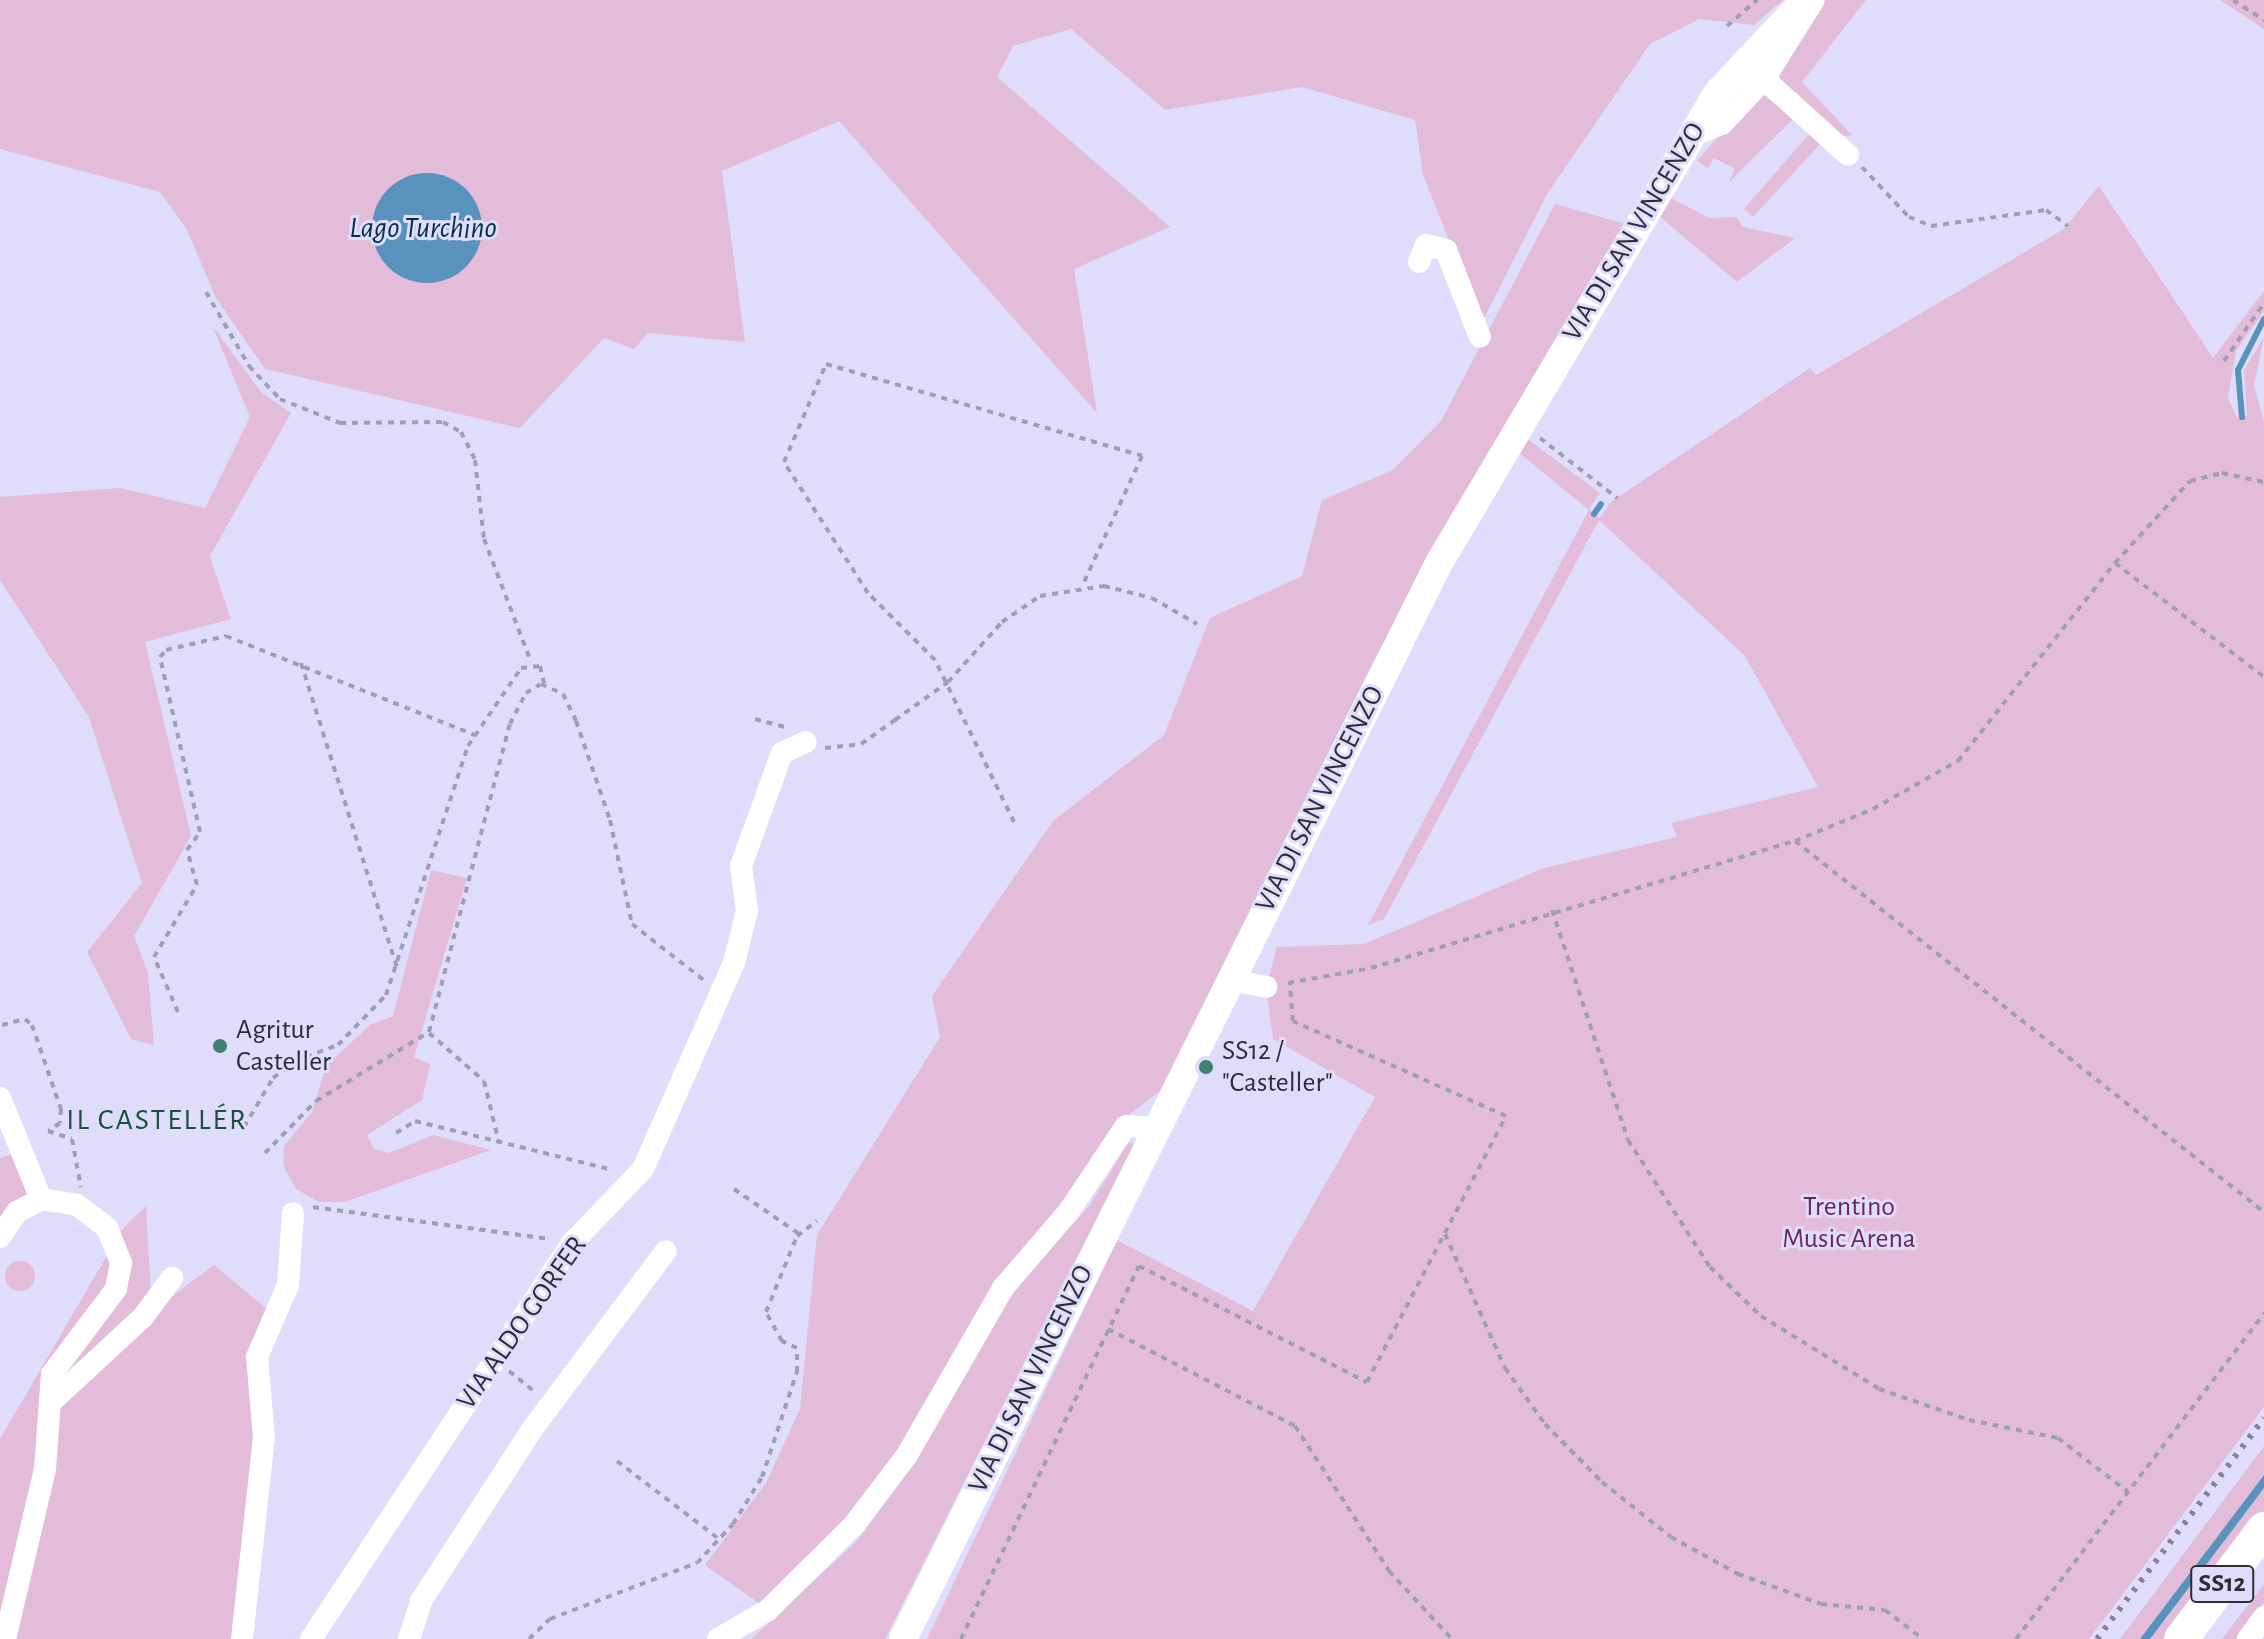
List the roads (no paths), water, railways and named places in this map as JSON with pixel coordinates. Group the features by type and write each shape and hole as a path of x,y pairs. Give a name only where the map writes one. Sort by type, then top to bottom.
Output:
{"highway":[{"name":"SS12","path":"2181,1639 2264,1529"},
{"name":"SS12","path":"2210,1639 2264,1567"}],"main road":[{"name":"VIA DI SAN VINCENZO","path":"903,1639 1228,980 1439,563 1689,137 1739,63 1805,0"}],"street":[{"path":"1689,137 1722,124 1764,79 1814,0"},
{"path":"1764,79 1848,155"},
{"path":"1419,262 1426,245 1446,250 1480,337"},
{"name":"VIA ALDO GORFER","path":"311,1639 573,1242 643,1169 722,992 747,911 741,866 782,753 806,742"},
{"path":"1228,980 1266,987"},
{"path":"0,1098 41,1199"},
{"path":"718,1639 768,1610 854,1525 907,1455 1003,1288 1069,1211 1126,1126 1156,1128"},
{"path":"0,1237 17,1212 41,1199 77,1205 107,1228 121,1263 116,1289 52,1374 45,1469 5,1639"},
{"path":"242,1639 264,1438 257,1357 288,1285 298,1207"},
{"path":"409,1639 421,1601 550,1405 666,1251"},
{"path":"50,1403 143,1317 172,1278"},
{"path":"2248,1639 2264,1617"}],"water":[{"name":"Lago Turchino","path":"427,173 448,178 466,189 477,207 482,228 477,249 466,267 448,278 427,283 406,278 388,267 377,249 372,228 377,207 388,189 406,178"},
{"path":"2264,1475 2264,1488 2237,1524 2150,1639 2140,1639"}],"waterway":[{"path":"2242,417 2238,370 2264,319"},
{"path":"1594,514 1601,504"}],"railway":[{"path":"2097,1639 2264,1418"}],"place":[{"name":"Agritur Casteller","path":"220,1046"},
{"name":"SS12 / \"Casteller\"","path":"1206,1067"}],"district":[{"name":"IL CASTELLÉR","path":"157,1120"}],"park label":[{"name":"Trentino Music Arena","path":"1849,1223"}]}
